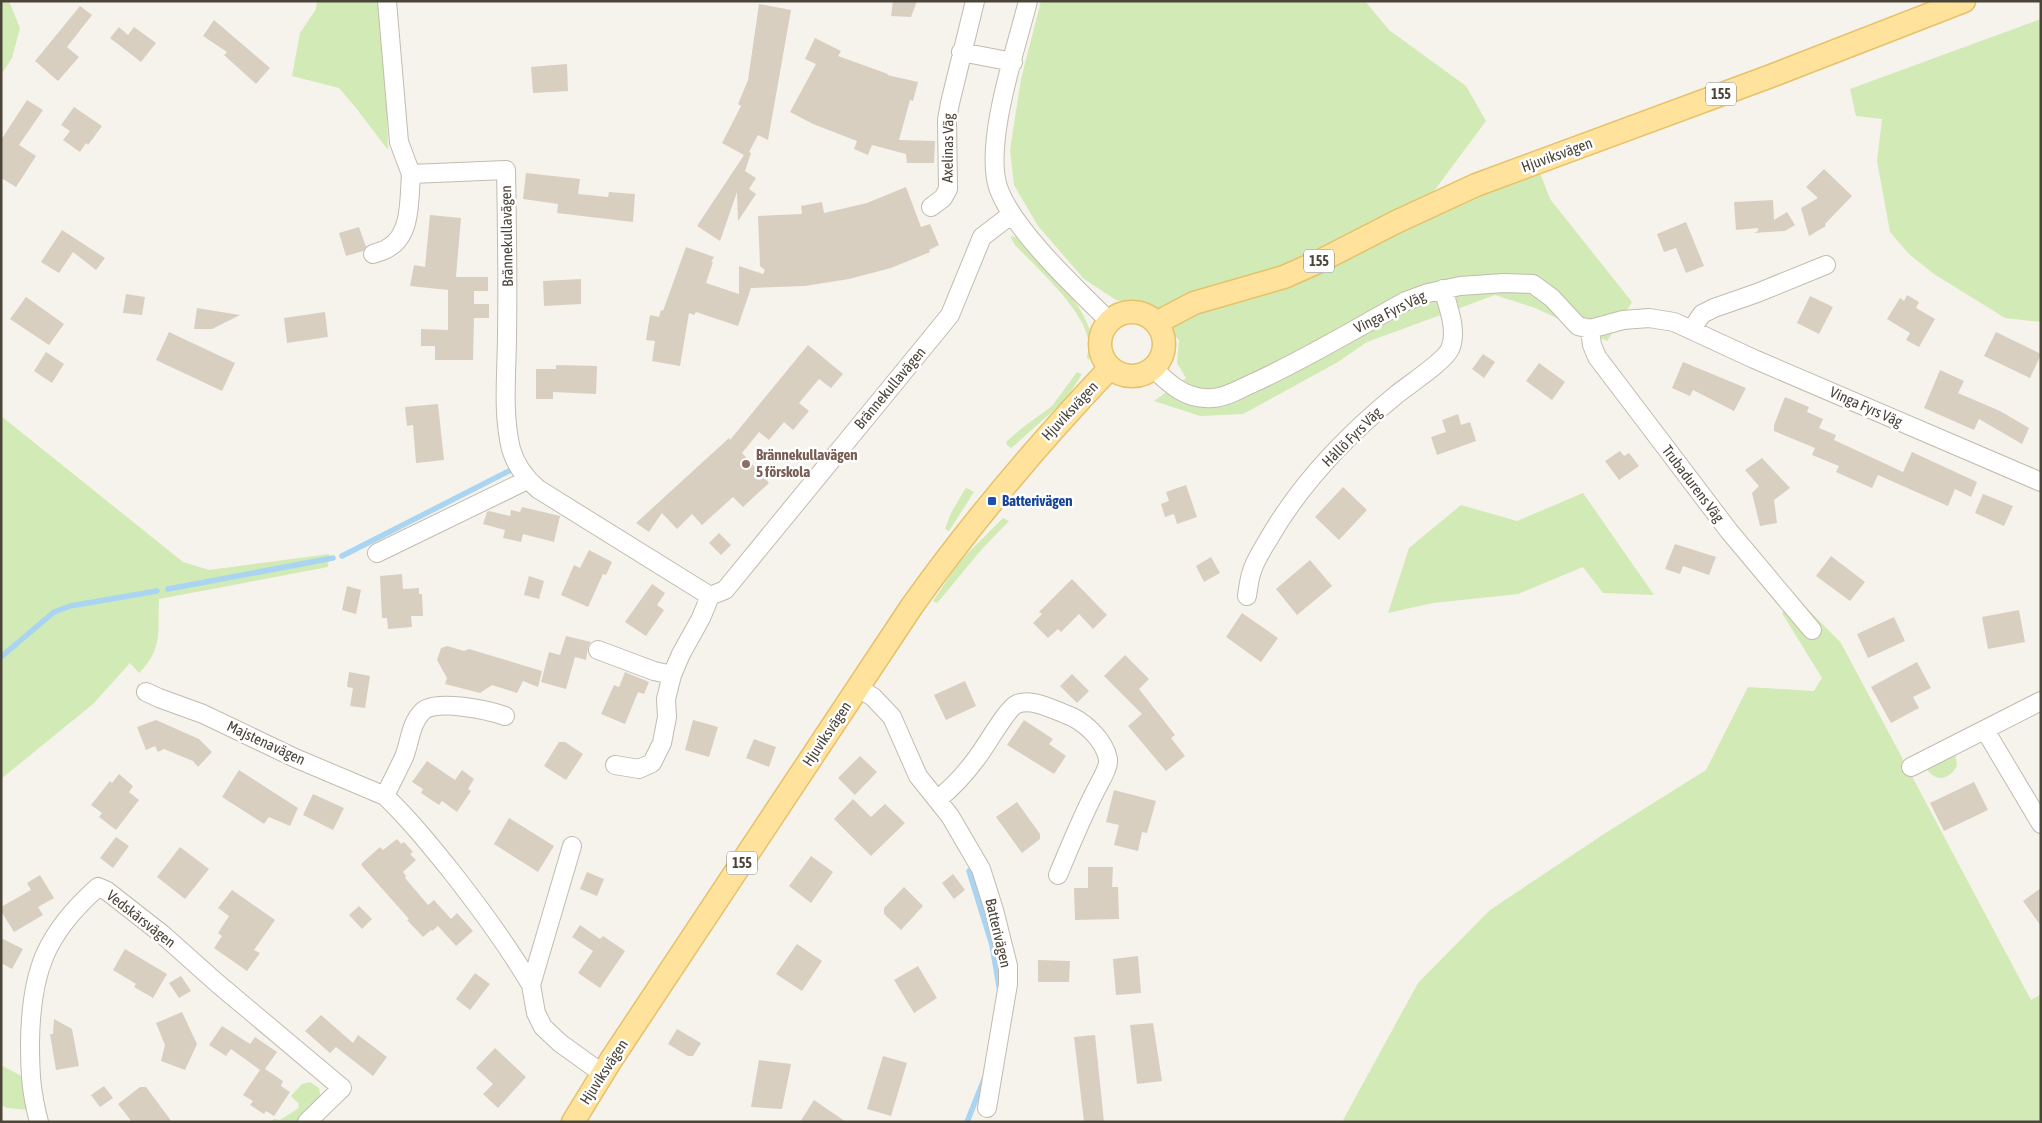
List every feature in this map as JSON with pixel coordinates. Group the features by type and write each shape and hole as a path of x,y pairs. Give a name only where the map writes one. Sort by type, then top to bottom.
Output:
{"main road":[{"name":"Hjuviksvägen","path":"1156,323 1194,302 1284,277 1476,185 1771,76 1964,1"},
{"path":"1109,321 1120,314 1133,312 1146,315 1156,323 1162,332 1164,344 1162,354 1153,368"},
{"name":"Hjuviksvägen","path":"1109,321 1101,334 1099,344 1101,355 1110,368 1120,374 1131,376 1143,374 1153,368"},
{"name":"Hjuviksvägen","path":"572,1122 912,606 964,535 1056,425 1110,368"}],"street":[{"path":"373,254 388,249 401,236 405,227 411,174 402,154 398,133 387,1"},
{"name":"Axelinas Väg","path":"931,207 943,198 948,189 947,120 961,52 975,1"},
{"path":"1028,1 1000,116 994,154 998,186 1012,214 1048,258 1109,321"},
{"path":"961,52 1013,62"},
{"name":"Brännekullavägen","path":"411,174 506,170 508,283 506,394 508,429 511,449 518,466 526,478 538,489 710,596 725,590 950,315 982,237 1012,214"},
{"path":"1692,330 1702,314 1714,308 1826,265"},
{"name":"Vinga Fyrs Väg","path":"1153,368 1174,388 1186,394 1212,398 1223,396 1275,373 1406,301 1443,289 1481,283 1532,284 1552,298 1578,326 1590,329 1623,320 1649,318 1674,322 2041,482"},
{"name":"Hållö Fyrs Väg","path":"1247,596 1251,574 1261,551 1278,522 1315,474 1374,413 1436,364 1450,350 1452,327 1443,289"},
{"name":"Trubadurens Väg","path":"1590,329 1592,345 1603,365 1729,531 1812,630"},
{"path":"377,554 521,483 526,478"},
{"path":"615,765 639,770 652,763 662,743 667,717 666,699 672,675 710,596"},
{"path":"598,650 654,671 672,675"},
{"name":"Batterivägen","path":"858,688 873,697 892,717 913,768 924,786 950,816 981,869 994,910 1008,966 1008,984 987,1108"},
{"name":"Majstenavägen","path":"146,692 203,714 295,758 385,796 399,809 441,859 512,952 531,984 536,1013 544,1027 560,1043 603,1074"},
{"path":"1912,767 2041,702"},
{"path":"937,800 962,776 1007,713 1017,704 1042,705 1070,715 1088,727 1100,741 1108,760 1104,774 1087,806 1058,875"},
{"path":"385,796 405,756 412,728 422,711 434,705 485,709 505,716"},
{"path":"1985,730 2041,824"},
{"name":"Majstenavägen","path":"531,984 572,846"},
{"name":"Vedskärsvägen","path":"39,1122 30,1081 31,1004 38,969 67,917 98,887 107,891 162,934 216,983 342,1088 307,1122"}],"green space":[{"path":"1,1 9,1 20,28 12,58 1,75"},
{"path":"317,1 379,1 385,51 388,150 339,88 292,76 300,33 316,9"},
{"path":"1041,1 1365,1 1389,30 1466,86 1486,121 1434,191 1476,172 1532,152 1550,199 1632,302 1607,341 1535,308 1495,295 1367,342 1338,362 1243,414 1200,416 1154,401 1186,378 1177,363 1179,340 1144,305 1116,300 1084,279 1038,226 1014,185 1010,150 1021,79"},
{"path":"2041,19 2041,322 2005,318 1934,274 1909,254 1890,232 1877,161 1882,119 1856,116 1850,89"},
{"path":"1011,236 1018,238 1056,278 1081,311 1089,328 1092,345 1089,360 1087,358 1088,339 1077,315 1058,289 1015,245"},
{"path":"1077,372 1082,374 1066,399 1011,448 1006,444 1022,428 1052,406"},
{"path":"1,416 183,562 209,570 329,554 328,567 159,599 158,639 147,664 139,673 130,663 93,704 1,779"},
{"path":"967,488 974,492 949,531 945,529 951,513"},
{"path":"1583,493 1654,595 1603,593 1583,567 1518,594 1433,603 1388,613 1409,548 1461,505 1517,521"},
{"path":"1003,518 1009,521 981,550 939,601 937,603 933,601 960,561"},
{"path":"1797,598 1841,643 2031,1000 2041,994 2041,1122 1342,1122 1418,983 1490,910 1607,832 1706,770 1748,687 1814,691 1822,678 1782,613"},
{"path":"1955,753 1957,766 1951,774 1940,778 1928,771 1927,764"},
{"path":"1,1065 23,1077 30,1110 7,1108 1,1105"},
{"path":"310,1082 319,1088 321,1099 298,1122 271,1122 274,1119 280,1120 299,1108 298,1103 291,1096 302,1084"}],"building":[{"path":"893,1 917,1 911,17 891,16"},
{"path":"759,4 791,10 768,140 758,135 749,152 751,153 745,171 756,178 749,189 756,194 738,221 737,192 720,241 697,226 744,155 722,143 741,106 738,104 748,80"},
{"path":"80,6 92,15 67,47 79,57 58,81 35,61"},
{"path":"214,20 270,68 256,84 224,55 227,52 203,36"},
{"path":"119,27 128,35 134,27 156,43 141,62 110,38"},
{"path":"815,38 841,51 838,56 887,75 918,82 913,101 910,100 899,140 935,141 934,163 907,163 906,154 872,145 868,155 854,149 857,141 813,124 790,112 816,64 805,59"},
{"path":"567,64 568,91 533,93 531,67"},
{"path":"27,100 43,110 19,145 36,156 16,187 1,178 1,140"},
{"path":"74,107 102,126 88,145 86,143 80,152 63,140 70,131 61,125"},
{"path":"1824,169 1852,196 1825,224 1826,226 1809,236 1801,208 1818,198 1806,187"},
{"path":"526,173 580,179 578,194 608,197 609,192 635,194 633,222 557,213 558,204 523,199"},
{"path":"906,187 921,227 930,224 939,245 929,250 930,252 891,268 849,279 805,286 751,288 738,326 696,312 694,315 689,313 680,366 652,361 655,341 646,340 650,315 659,317 661,310 663,311 686,247 714,257 706,283 739,294 739,266 763,274 765,270 760,266 758,216 802,214 801,206 822,202 824,213 867,203"},
{"path":"1773,200 1774,220 1787,212 1795,225 1785,231 1754,233 1758,231 1758,228 1736,230 1734,202"},
{"path":"430,215 461,218 456,277 488,277 488,291 474,291 474,304 489,304 489,318 474,318 473,360 435,360 435,346 421,346 421,329 448,330 448,290 410,286 414,265 425,267"},
{"path":"1686,222 1704,266 1686,273 1676,248 1664,252 1657,234"},
{"path":"359,227 366,247 363,251 346,256 339,233"},
{"path":"62,230 105,258 96,270 73,252 59,273 41,262"},
{"path":"581,279 581,304 544,306 543,281"},
{"path":"126,294 145,297 142,315 123,313"},
{"path":"1907,295 1919,302 1916,308 1935,319 1919,347 1906,340 1910,333 1887,319 1900,298 1904,301"},
{"path":"1810,296 1833,307 1819,334 1797,323"},
{"path":"26,297 64,324 49,345 10,319"},
{"path":"197,308 240,315 212,329 194,329"},
{"path":"325,312 328,337 287,343 284,318"},
{"path":"169,332 235,363 222,391 156,360"},
{"path":"1996,332 2041,354 2030,378 1984,356"},
{"path":"808,345 843,374 831,388 819,379 799,403 809,411 793,430 784,422 769,440 759,432 742,453 769,483 743,507 733,497 702,525 692,514 677,529 662,513 649,532 636,523 729,438 730,440"},
{"path":"46,352 64,364 52,383 34,371"},
{"path":"1483,354 1495,362 1484,378 1472,369"},
{"path":"1683,362 1746,388 1734,411 1693,390 1690,396 1672,388"},
{"path":"1539,363 1565,382 1552,400 1526,381"},
{"path":"556,365 597,366 596,394 553,392 553,399 536,399 536,369 556,369"},
{"path":"1940,370 1964,381 1958,393 2000,411 2029,428 2022,444 1979,419 1974,430 1924,408"},
{"path":"1785,397 1809,407 1807,412 1823,419 1819,428 1836,435 1834,440 1903,472 1912,452 1977,482 1971,497 1955,489 1948,506 1878,475 1872,488 1836,472 1839,466 1812,455 1815,448 1774,431 1774,425"},
{"path":"438,404 444,460 416,463 413,425 407,426 405,407"},
{"path":"1458,414 1461,425 1470,422 1476,441 1437,455 1431,437 1446,432 1442,420"},
{"path":"1620,451 1624,456 1629,453 1639,466 1619,480 1605,461"},
{"path":"1762,458 1790,488 1774,500 1777,523 1760,526 1752,493 1759,486 1745,470"},
{"path":"1186,485 1197,517 1177,524 1174,514 1165,517 1161,504 1169,501 1166,492"},
{"path":"1343,487 1367,510 1339,540 1315,517"},
{"path":"1983,494 2013,506 2004,526 1975,513"},
{"path":"522,507 560,516 554,542 523,534 521,542 503,538 505,530 483,524 489,511 510,516 511,510 520,512"},
{"path":"719,533 731,545 721,555 709,543"},
{"path":"1675,544 1716,557 1709,575 1683,566 1680,574 1665,569"},
{"path":"589,550 612,562 606,575 603,574 588,607 561,595 574,565 580,568"},
{"path":"1831,556 1865,582 1850,601 1816,576"},
{"path":"1211,557 1220,573 1204,582 1196,566"},
{"path":"1310,560 1332,586 1297,615 1276,589"},
{"path":"402,574 403,589 419,588 419,594 422,594 423,616 411,616 412,627 388,629 387,618 382,618 380,576"},
{"path":"529,576 544,581 539,599 524,595"},
{"path":"1072,579 1107,615 1093,629 1079,614 1061,632 1058,629 1048,638 1033,623 1042,614 1039,612"},
{"path":"652,584 665,593 657,605 664,610 646,636 625,622"},
{"path":"347,586 361,590 356,614 342,610"},
{"path":"2019,610 2025,642 1988,649 1982,617"},
{"path":"1242,613 1278,638 1261,662 1226,637"},
{"path":"1894,617 1905,641 1868,658 1857,634"},
{"path":"566,636 591,642 588,647 586,660 575,657 566,689 541,682 549,652 560,655"},
{"path":"447,646 464,651 469,649 542,671 538,687 523,681 517,693 492,685 480,693 445,684 447,678 437,660 441,648"},
{"path":"1125,655 1149,679 1139,689 1175,735 1171,738 1185,756 1166,771 1128,726 1142,714 1104,676"},
{"path":"1917,662 1931,688 1913,697 1919,708 1891,723 1871,687"},
{"path":"349,672 370,676 365,708 350,706 353,688 347,687"},
{"path":"625,672 649,682 644,694 638,692 625,724 601,714 614,685 619,687"},
{"path":"1072,674 1089,691 1077,703 1060,686"},
{"path":"965,681 976,706 946,720 934,695"},
{"path":"156,720 199,739 212,752 198,767 193,761 164,749 158,752 155,746 146,750 137,727"},
{"path":"693,720 718,727 709,757 685,750"},
{"path":"1024,720 1053,739 1049,744 1066,756 1054,774 1007,745"},
{"path":"754,739 776,747 769,767 746,758"},
{"path":"559,742 565,742 583,754 566,780 544,766"},
{"path":"860,756 877,772 855,795 838,778"},
{"path":"427,761 455,780 462,770 474,779 468,789 471,791 457,812 442,801 439,805 421,793 423,789 412,782"},
{"path":"239,770 298,808 290,826 269,817 264,824 222,797"},
{"path":"119,774 133,786 129,792 139,800 116,830 99,817 102,813 91,805 110,781 112,783"},
{"path":"1974,782 1988,810 1944,831 1930,803"},
{"path":"1114,790 1156,801 1147,833 1142,832 1138,851 1114,845 1119,825 1106,822"},
{"path":"313,794 344,808 333,830 303,815"},
{"path":"853,799 871,817 885,804 905,823 871,856 834,819"},
{"path":"1017,802 1040,834 1040,839 1022,853 996,817"},
{"path":"509,818 554,846 538,872 494,844"},
{"path":"116,837 129,846 113,868 100,858"},
{"path":"397,839 401,844 404,842 413,852 410,854 416,860 403,872 406,876 405,878 428,905 434,900 451,919 457,913 473,931 456,946 438,926 423,937 362,866 361,864 380,847 383,850"},
{"path":"180,847 209,869 185,899 157,877"},
{"path":"811,856 833,872 811,903 789,886"},
{"path":"1088,867 1113,867 1112,887 1118,887 1119,919 1075,920 1074,888 1088,888"},
{"path":"587,872 604,879 597,896 580,889"},
{"path":"953,874 965,890 954,899 942,883"},
{"path":"40,875 54,898 38,907 43,915 14,932 1,911 1,907 31,890 27,883"},
{"path":"904,887 923,906 901,930 884,914 884,908"},
{"path":"2041,888 2041,926 2023,901"},
{"path":"232,890 275,920 254,950 260,953 247,971 214,948 222,936 218,933 229,916 218,908"},
{"path":"359,906 372,919 362,929 349,915"},
{"path":"580,925 600,939 603,936 625,951 600,988 578,973 593,951 572,937"},
{"path":"1,938 23,949 12,969 1,963"},
{"path":"797,944 822,961 802,991 776,974"},
{"path":"125,949 167,974 153,998 134,987 136,984 113,970"},
{"path":"1138,956 1141,993 1116,995 1113,959"},
{"path":"1038,960 1070,961 1069,982 1038,982"},
{"path":"918,966 937,998 914,1013 894,980"},
{"path":"475,973 490,984 470,1010 456,999"},
{"path":"181,976 191,991 179,998 169,983"},
{"path":"182,1012 197,1044 185,1070 161,1061 165,1045 156,1023"},
{"path":"321,1015 353,1043 358,1035 387,1057 373,1076 336,1047 330,1053 305,1031"},
{"path":"54,1019 72,1029 79,1066 56,1070 50,1034 53,1034"},
{"path":"1153,1023 1162,1081 1137,1084 1130,1025"},
{"path":"222,1026 250,1044 255,1037 277,1052 265,1069 283,1081 281,1086 290,1092 274,1116 266,1111 264,1114 250,1105 253,1101 243,1095 260,1070 231,1049 226,1056 209,1045"},
{"path":"677,1029 701,1043 693,1056 688,1056 668,1044"},
{"path":"1095,1035 1104,1122 1084,1122 1074,1037"},
{"path":"495,1048 526,1077 498,1108 483,1094 493,1084 476,1068"},
{"path":"883,1056 907,1063 891,1116 867,1109"},
{"path":"759,1060 791,1064 782,1109 751,1107"},
{"path":"104,1086 113,1098 100,1107 91,1095"},
{"path":"140,1087 146,1087 172,1122 132,1122 118,1104"},
{"path":"814,1100 846,1122 800,1122"}],"waterway":[{"path":"342,556 509,471"},
{"path":"168,589 333,558"},
{"path":"1,657 54,612 70,606 157,591"},
{"path":"969,871 992,945 1000,992"},
{"path":"967,1122 985,1077"}],"place":[{"name":"Brännekullavägen 5 förskola","path":"746,464"},
{"name":"Batterivägen","path":"992,501"}]}
